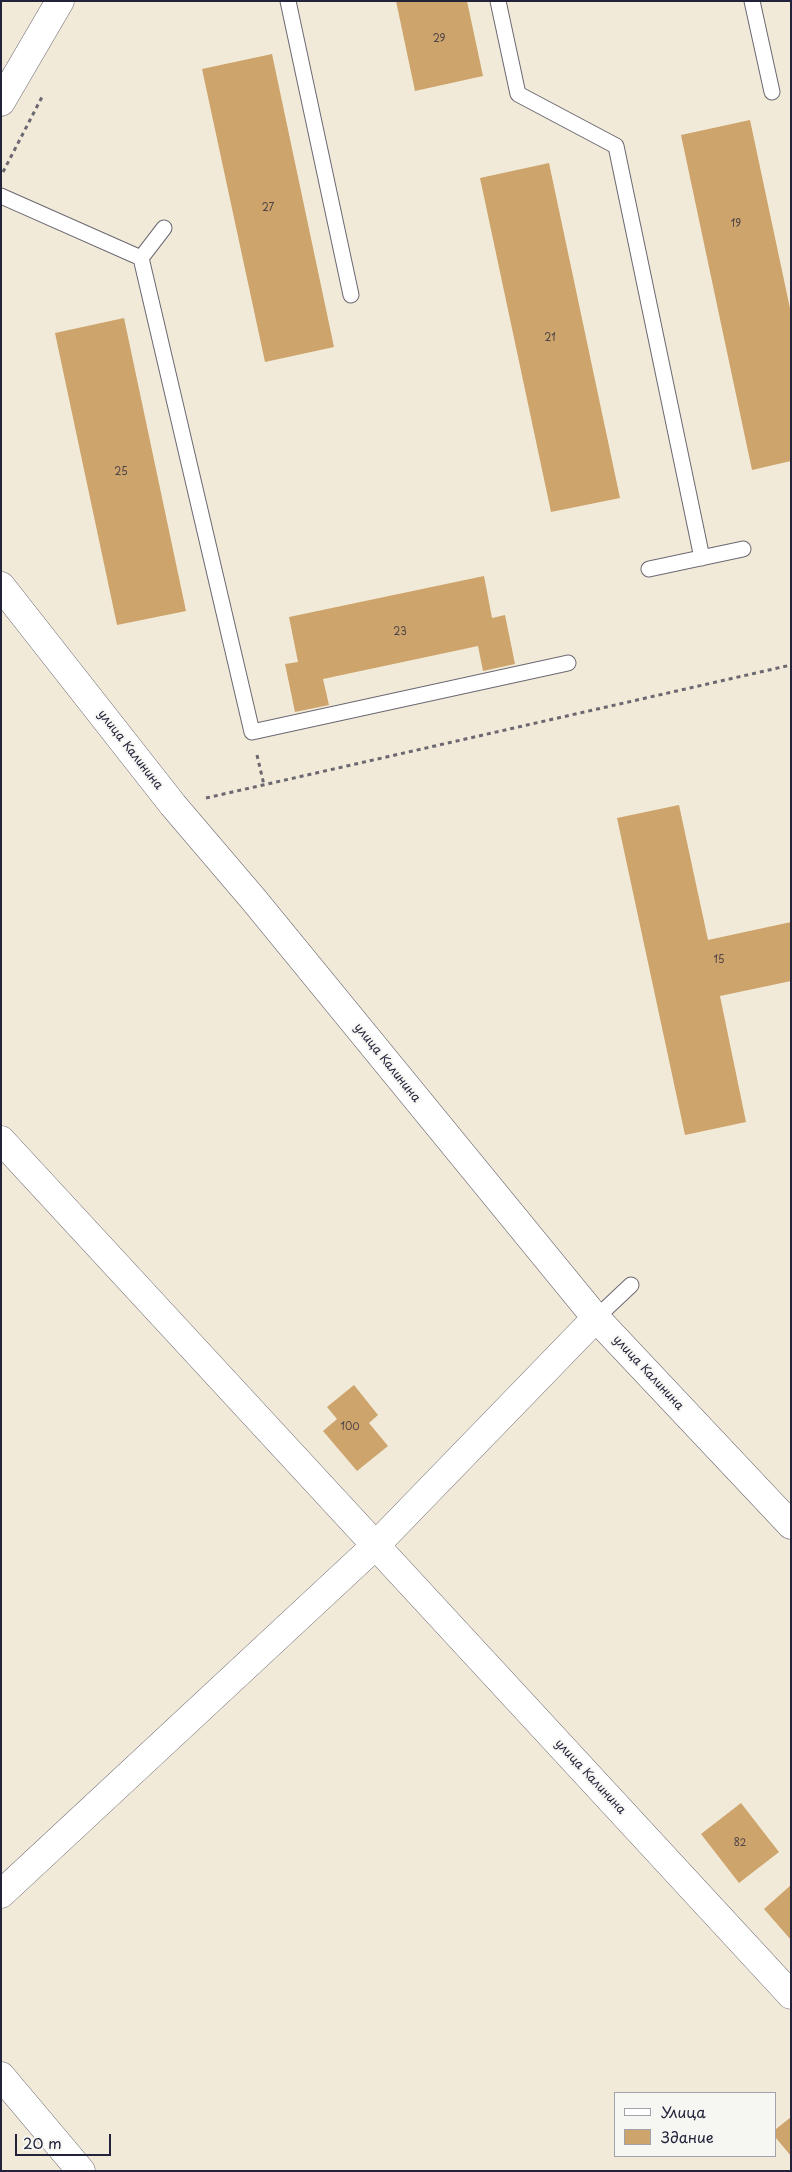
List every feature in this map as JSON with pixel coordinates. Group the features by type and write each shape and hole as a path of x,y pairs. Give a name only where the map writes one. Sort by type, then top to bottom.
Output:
{"street":[{"path":"1,102 60,1"},
{"name":"улица Калинина","path":"1,586 173,805 254,900 596,1318 791,1526"},
{"name":"улица Калинина","path":"1,1140 791,1995"},
{"path":"1,1894 376,1545 596,1318"},
{"path":"1,2076 81,2171"}],"lane":[{"path":"288,1 350,295"},
{"path":"498,1 518,94 616,146 702,558"},
{"path":"752,1 772,92"},
{"path":"1,196 141,258"},
{"path":"141,258 164,228"},
{"path":"141,258 252,732 568,663"},
{"path":"649,569 743,549"},
{"path":"596,1318 631,1285"}],"path":[{"path":"173,805 791,665"},
{"path":"252,732 264,785"}],"building":[{"path":"396,1 467,1 483,76 415,91"},
{"path":"272,54 334,347 265,362 202,69"},
{"path":"750,120 791,313 791,461 752,470 681,135"},
{"path":"549,163 620,498 551,512 480,178"},
{"path":"124,318 186,611 117,625 55,333"},
{"path":"484,576 492,618 505,615 515,664 483,671 478,646 323,679 329,705 295,712 285,664 298,662 289,617"},
{"path":"679,805 708,940 791,922 791,981 720,996 746,1122 685,1135 617,818"},
{"path":"354,1385 378,1415 369,1423 388,1446 357,1471 323,1431 337,1419 327,1407"},
{"path":"741,1803 779,1852 739,1883 701,1834"},
{"path":"791,1885 791,1940 764,1909"},
{"path":"791,2117 791,2156 777,2139 777,2128"}]}
